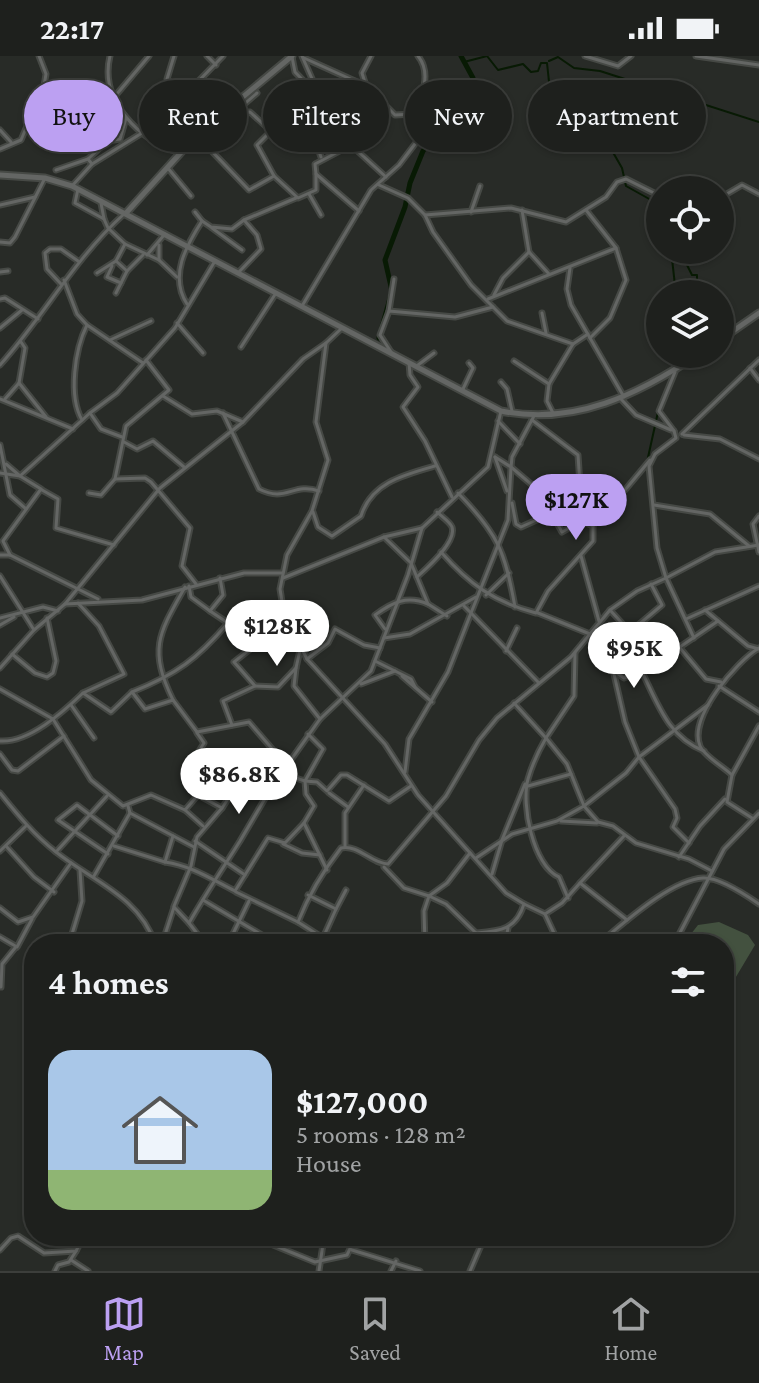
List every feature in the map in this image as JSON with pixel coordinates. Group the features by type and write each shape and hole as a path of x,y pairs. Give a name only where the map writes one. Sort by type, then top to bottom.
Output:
{"street":[{"path":"0,149 21,140 41,97 46,74 39,56"},
{"path":"110,56 108,71 111,80"},
{"path":"123,88 149,56"},
{"path":"168,80 174,56"},
{"path":"207,56 216,65"},
{"path":"201,80 223,56"},
{"path":"247,94 292,56 295,72 303,80"},
{"path":"302,56 353,80"},
{"path":"302,56 313,80"},
{"path":"364,80 362,73 371,56"},
{"path":"418,56 425,70 424,80"},
{"path":"585,56 618,66 631,56"},
{"path":"696,56 759,65"},
{"path":"247,101 257,93"},
{"path":"247,112 263,124"},
{"path":"123,115 139,130"},
{"path":"56,170 88,159 107,141 120,139 126,118"},
{"path":"0,130 11,143"},
{"path":"104,219 75,203 75,187 92,164 139,135"},
{"path":"263,139 257,145 274,176 298,198"},
{"path":"0,365 21,342 78,261 127,212 180,153 177,152"},
{"path":"211,152 225,169 251,191 274,176"},
{"path":"319,152 321,158"},
{"path":"211,227 232,229 244,220 309,194 317,188 315,164 335,152"},
{"path":"359,152 386,177"},
{"path":"302,306 371,190 407,152"},
{"path":"88,159 92,164"},
{"path":"167,167 191,196"},
{"path":"316,174 359,211"},
{"path":"2,177 45,178 75,187 501,411 533,418 622,399 676,369"},
{"path":"0,242 10,243 15,237 45,178"},
{"path":"425,215 522,210 566,222 606,197 617,182 626,179 646,189"},
{"path":"379,185 408,198 425,215 433,232 471,285 512,325 546,333 573,344"},
{"path":"734,190 742,185 759,194"},
{"path":"471,212 480,186"},
{"path":"284,188 285,203"},
{"path":"309,194 321,215"},
{"path":"0,205 37,196"},
{"path":"100,200 108,228 125,244 159,260 177,277"},
{"path":"555,415 548,405 549,384 573,344 589,336 610,318 624,293 626,278 616,248 586,209"},
{"path":"522,210 529,252 549,274"},
{"path":"195,212 202,221 242,250"},
{"path":"238,273 261,249 257,235 244,220"},
{"path":"187,304 179,292 177,277 187,245 202,221"},
{"path":"116,293 127,271 159,245 165,234"},
{"path":"121,283 107,277 125,244"},
{"path":"159,245 159,260"},
{"path":"488,299 616,248"},
{"path":"78,261 61,249 50,249 45,253 47,269 62,282 77,314 87,325 120,350 144,362 168,386 163,396 126,426 115,479 101,495 89,493"},
{"path":"494,295 503,278 529,252"},
{"path":"20,476 117,393 177,323 215,260"},
{"path":"114,262 127,271"},
{"path":"97,273 114,262"},
{"path":"570,268 567,289 571,305 622,399 636,415 675,433 720,439 759,459"},
{"path":"0,272 8,271"},
{"path":"391,352 380,335 389,311 394,279"},
{"path":"241,347 276,293"},
{"path":"0,299 5,298 38,319"},
{"path":"389,311 455,317 493,307"},
{"path":"0,328 23,309"},
{"path":"542,313 546,333"},
{"path":"734,330 759,313"},
{"path":"110,340 151,321"},
{"path":"177,323 203,353"},
{"path":"82,420 74,405 75,353 87,325"},
{"path":"0,668 34,630 65,604 160,488 243,422 303,359 342,328"},
{"path":"119,337 120,350"},
{"path":"21,342 25,348 19,383 2,400 73,429"},
{"path":"326,343 316,422 328,460 312,511 292,542 282,573 280,597 288,626 307,659 376,734 432,810 506,893 545,914 554,934"},
{"path":"416,367 434,353"},
{"path":"682,434 759,360"},
{"path":"514,361 549,384"},
{"path":"409,363 410,375 418,387 403,407 430,451 452,498"},
{"path":"462,391 473,371 469,363"},
{"path":"750,368 759,380"},
{"path":"552,513 561,532 582,521 625,490 650,460 674,441 675,433 659,411 676,369"},
{"path":"501,382 507,389 513,413"},
{"path":"19,383 47,419"},
{"path":"163,396 192,414 223,413 243,422"},
{"path":"501,411 493,437 495,455 519,527 552,513 598,510"},
{"path":"90,413 101,429 137,449 153,441 184,467"},
{"path":"223,413 259,489 278,496 309,488 319,491"},
{"path":"508,491 511,467 533,418"},
{"path":"533,418 578,455 580,485"},
{"path":"498,421 520,444"},
{"path":"0,445 6,464 58,499 56,528 114,545"},
{"path":"495,455 565,513 593,526"},
{"path":"189,923 280,773 320,719 361,684 375,661 422,528 488,467 495,455"},
{"path":"650,460 657,548 666,578 694,638"},
{"path":"6,464 2,473 10,495 26,509"},
{"path":"312,511 318,527 332,536 361,516 363,503 379,489 435,466"},
{"path":"2,473 20,476"},
{"path":"115,479 145,478 160,488 190,528 182,566 196,584"},
{"path":"41,489 1,543 10,555 100,600"},
{"path":"458,493 488,526 498,544 510,572 515,607"},
{"path":"405,772 409,739 432,702 480,593 508,520 510,499"},
{"path":"654,505 710,514 749,546"},
{"path":"536,613 548,591 595,538 593,526 598,510"},
{"path":"417,577 441,552 452,531 437,512"},
{"path":"759,516 753,522 759,552"},
{"path":"281,579 384,537 422,528"},
{"path":"384,537 411,563 428,604"},
{"path":"382,864 388,864 455,783 487,729 575,653 610,610 651,584 715,552 758,545"},
{"path":"441,552 480,593 590,634 614,671 625,722 639,757 676,812 674,828 689,843"},
{"path":"0,555 10,555"},
{"path":"581,556 599,621"},
{"path":"486,595 510,572"},
{"path":"65,604 142,600 244,573 282,573"},
{"path":"0,576 34,630"},
{"path":"210,611 223,595 220,578"},
{"path":"630,632 662,605 651,584"},
{"path":"685,620 759,586"},
{"path":"187,587 191,597 228,623"},
{"path":"187,587 159,636 158,667 173,700 204,743 191,764 235,789"},
{"path":"384,638 410,634 447,616 480,593"},
{"path":"387,630 375,615 397,601 412,599 428,604 447,616"},
{"path":"90,614 91,601"},
{"path":"0,741 15,740 53,719 83,693 124,674 90,614 78,603"},
{"path":"464,606 538,682"},
{"path":"0,625 23,612 43,607 58,611"},
{"path":"610,610 630,632 651,666"},
{"path":"705,610 748,646 757,649"},
{"path":"249,630 268,612 288,626"},
{"path":"0,618 16,615"},
{"path":"12,654 35,673 47,677 53,673 56,661 47,618"},
{"path":"83,693 111,712 132,692 163,679 199,657 228,623 234,621 249,630 258,643 234,662 255,686"},
{"path":"614,671 624,678 642,672 718,621"},
{"path":"506,651 517,628"},
{"path":"307,659 328,643 335,629 364,645 380,648"},
{"path":"680,648 706,679 720,684 759,712"},
{"path":"757,649 759,656"},
{"path":"705,752 699,738 708,705 720,684 757,649"},
{"path":"300,650 294,686 320,719"},
{"path":"492,876 502,840 546,738 574,696 575,653"},
{"path":"375,661 411,679 415,687 432,702"},
{"path":"233,726 223,701 255,686 276,688 296,668"},
{"path":"361,684 396,672"},
{"path":"642,672 672,730 732,775"},
{"path":"0,689 53,719 86,773 108,795 128,806 130,813 114,846 93,877"},
{"path":"132,692 145,709 173,700"},
{"path":"514,703 546,738 571,774 584,806 601,824"},
{"path":"71,705 94,738"},
{"path":"557,821 584,806 626,773 639,757 672,730 708,705"},
{"path":"197,732 249,722 274,751 290,760"},
{"path":"679,857 725,799 732,775 759,726"},
{"path":"282,844 304,823 314,806 306,794 305,781 323,749 308,734"},
{"path":"0,754 12,770 18,771 65,736"},
{"path":"165,934 191,866 195,841 251,767 318,783 348,807"},
{"path":"527,784 571,774"},
{"path":"185,810 211,775"},
{"path":"327,791 343,775 389,801 412,785"},
{"path":"527,784 530,827 539,859 550,873 559,877 568,898"},
{"path":"298,922 308,895 345,846 344,817 364,785"},
{"path":"0,793 27,825 56,852 127,902 150,934"},
{"path":"56,852 108,795"},
{"path":"128,806 151,795 185,810 204,826"},
{"path":"198,795 222,808"},
{"path":"0,802 5,799"},
{"path":"725,799 752,818"},
{"path":"108,854 58,820 75,804 118,836"},
{"path":"130,813 194,847"},
{"path":"679,934 728,843 759,813"},
{"path":"476,858 502,840 530,827 582,819 613,826 647,848 712,871"},
{"path":"304,823 328,871"},
{"path":"0,851 27,825"},
{"path":"545,914 568,898 625,835"},
{"path":"165,862 173,836"},
{"path":"235,891 268,838 302,853 320,855"},
{"path":"195,841 245,875"},
{"path":"6,846 34,877 54,892"},
{"path":"114,846 165,862 191,866 317,934"},
{"path":"345,846 382,864 404,888 446,904 476,933 508,928"},
{"path":"425,934 424,911 429,896 447,883 470,853"},
{"path":"1,987 2,964 17,947 33,917 54,892 71,863"},
{"path":"72,934 82,901 79,868"},
{"path":"610,934 688,882 708,878 759,904"},
{"path":"580,883 627,920"},
{"path":"325,934 346,890"},
{"path":"308,895 336,909"},
{"path":"203,900 260,934"},
{"path":"233,934 250,900"},
{"path":"507,934 524,904"},
{"path":"174,907 197,934"},
{"path":"0,908 18,922 33,917"},
{"path":"0,937 17,947"},
{"path":"0,1250 11,1238 18,1236 24,1240"},
{"path":"33,1246 44,1253 76,1251"},
{"path":"55,1271 71,1260 79,1246"},
{"path":"275,1246 311,1261 343,1256 351,1246"},
{"path":"319,1271 323,1246"},
{"path":"470,1271 481,1246"},
{"path":"350,1249 420,1271"},
{"path":"71,1260 88,1271"},
{"path":"391,1271 396,1261"}],"green space":[{"path":"719,922 748,935 755,945 734,980 734,934 691,934 698,925"}],"waterway":[{"path":"379,338 392,291 385,260 405,207 410,183 423,151 472,90 473,78 461,56"},
{"path":"464,62 487,56 498,70 523,64 531,72 538,71 541,63 547,63 550,91 597,136 603,135 622,168 626,186 646,197"},
{"path":"549,61 558,57 574,68 600,71 759,122"},
{"path":"673,264 674,280"},
{"path":"687,264 692,275 697,275 697,280"},
{"path":"661,402 672,374"},
{"path":"647,462 658,412"}]}
